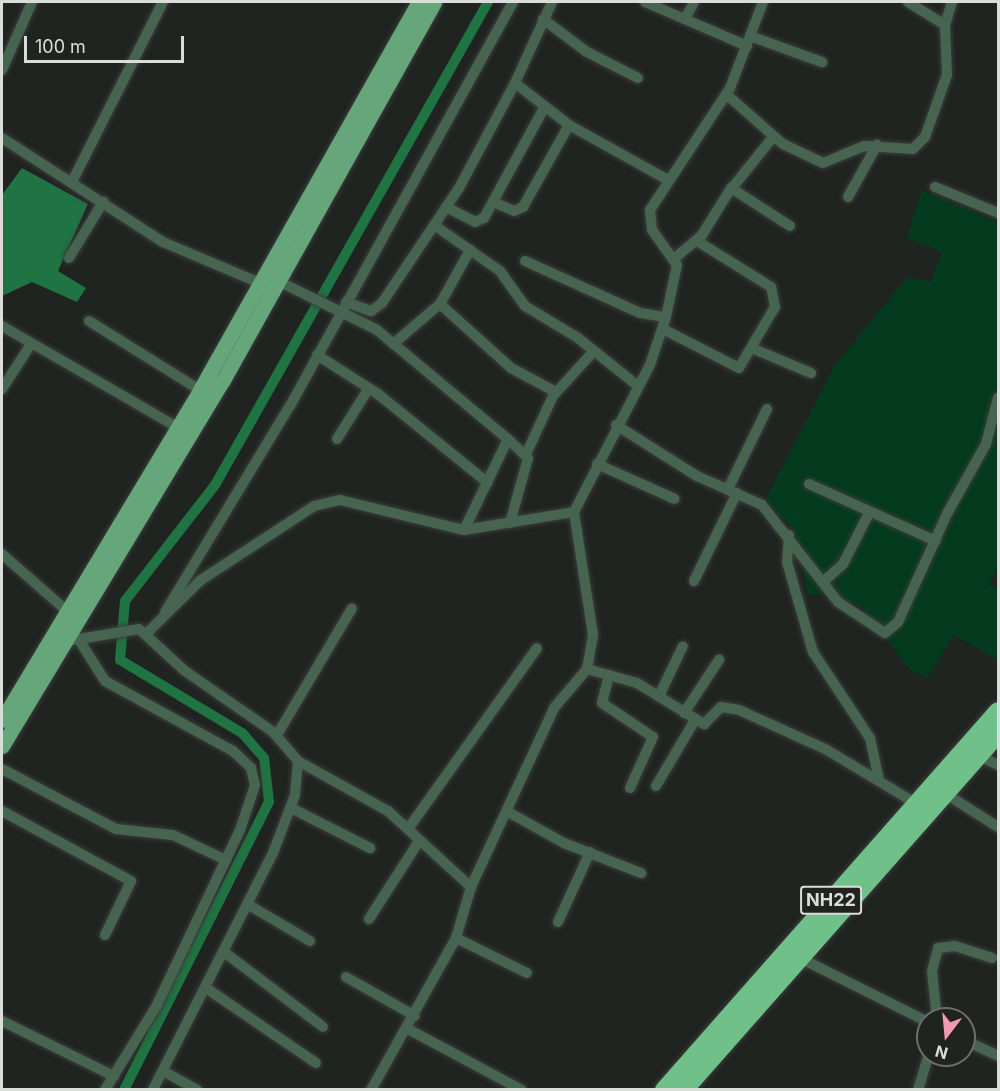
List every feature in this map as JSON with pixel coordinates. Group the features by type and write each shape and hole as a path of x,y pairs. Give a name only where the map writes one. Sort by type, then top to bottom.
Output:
{"highway":[{"name":"NH22","path":"663,1089 999,711"},
{"name":"NH22","path":"684,1089 999,734"}],"main road":[{"path":"2,746 57,640 67,611 184,430 200,390 269,280 419,2"},
{"path":"2,720 57,640 184,430 269,280 434,2"}],"street":[{"path":"2,70 32,2"},
{"path":"73,180 163,2"},
{"path":"147,633 165,612 317,355 341,306 513,2"},
{"path":"341,306 375,309 434,225 515,83 552,2"},
{"path":"645,2 685,19 749,41 822,62"},
{"path":"685,19 694,2"},
{"path":"676,257 649,221 666,179 726,94 763,2"},
{"path":"908,2 945,25"},
{"path":"726,94 774,136 823,164 846,150 877,145 906,150 925,138 950,67 945,25 952,2"},
{"path":"543,19 587,52 638,78"},
{"path":"515,83 544,108 569,125 666,179"},
{"path":"446,207 476,222 493,202 544,108"},
{"path":"493,202 514,211 523,207 569,125"},
{"path":"371,1089 408,1029 456,938 471,887 510,813 554,708 588,669 593,635 574,512 616,425 638,386 663,329 676,257 697,241 731,188 774,136"},
{"path":"2,138 73,180 163,242 341,306 393,344 508,439 527,452"},
{"path":"848,197 877,145"},
{"path":"935,187 999,213"},
{"path":"731,188 790,226"},
{"path":"69,258 103,202"},
{"path":"434,225 500,271 525,306 594,351 638,386"},
{"path":"663,329 735,368 742,368 754,349 776,294 697,241"},
{"path":"393,344 440,304 471,250"},
{"path":"525,261 640,313 666,317"},
{"path":"440,304 511,368 556,392"},
{"path":"89,321 200,390"},
{"path":"2,326 184,430"},
{"path":"2,389 31,344"},
{"path":"754,349 811,373"},
{"path":"510,523 527,452 556,392 594,351"},
{"path":"317,355 369,388 488,483"},
{"path":"337,439 369,388"},
{"path":"616,425 732,491 762,505 850,612 888,633 986,444 999,398"},
{"path":"694,581 767,409"},
{"path":"464,530 508,439"},
{"path":"597,464 675,499"},
{"path":"809,484 936,541"},
{"path":"165,612 245,548 314,506 340,500 464,530 574,512"},
{"path":"823,582 843,564 870,511"},
{"path":"789,535 787,562 808,640 870,738 879,780"},
{"path":"2,554 67,611"},
{"path":"277,735 352,608"},
{"path":"57,640 81,643 130,628 147,633 185,671 277,735 298,761 373,801 408,829 471,887"},
{"path":"81,643 105,681 233,751 251,768 254,796 157,1005 105,1089"},
{"path":"659,696 683,646"},
{"path":"408,829 537,648"},
{"path":"684,713 719,660"},
{"path":"588,669 609,675 659,696 695,720 708,723 721,707 732,708 879,780 917,804"},
{"path":"609,675 602,703 653,737 630,788"},
{"path":"656,786 695,720"},
{"path":"979,756 999,765"},
{"path":"153,1089 224,952 291,808 298,761"},
{"path":"2,769 116,829 172,835 226,860"},
{"path":"946,794 999,827"},
{"path":"291,808 370,848"},
{"path":"2,811 131,880 105,935"},
{"path":"510,813 590,852 641,873"},
{"path":"369,919 419,841"},
{"path":"558,922 590,852"},
{"path":"247,904 310,941"},
{"path":"456,938 527,973"},
{"path":"936,1007 932,971 938,948 955,946 992,958"},
{"path":"224,952 323,1027"},
{"path":"800,958 916,1016"},
{"path":"346,977 415,1016"},
{"path":"206,988 316,1063"},
{"path":"2,1021 114,1076"},
{"path":"408,1029 522,1089"},
{"path":"976,1045 999,1056"},
{"path":"920,1087 926,1067"},
{"path":"163,1071 197,1089"}],"shaded area":[{"path":"22,168 88,204 58,271 86,288 77,302 32,282 2,296 2,195"},
{"path":"922,190 998,222 998,567 989,584 998,589 998,660 954,635 927,678 911,671 861,606 828,594 808,595 794,530 765,501 835,365 907,278 931,282 942,252 907,238"}],"waterway":[{"path":"124,1090 269,802 264,758 242,733 120,660 125,601 215,485 488,2"}]}
